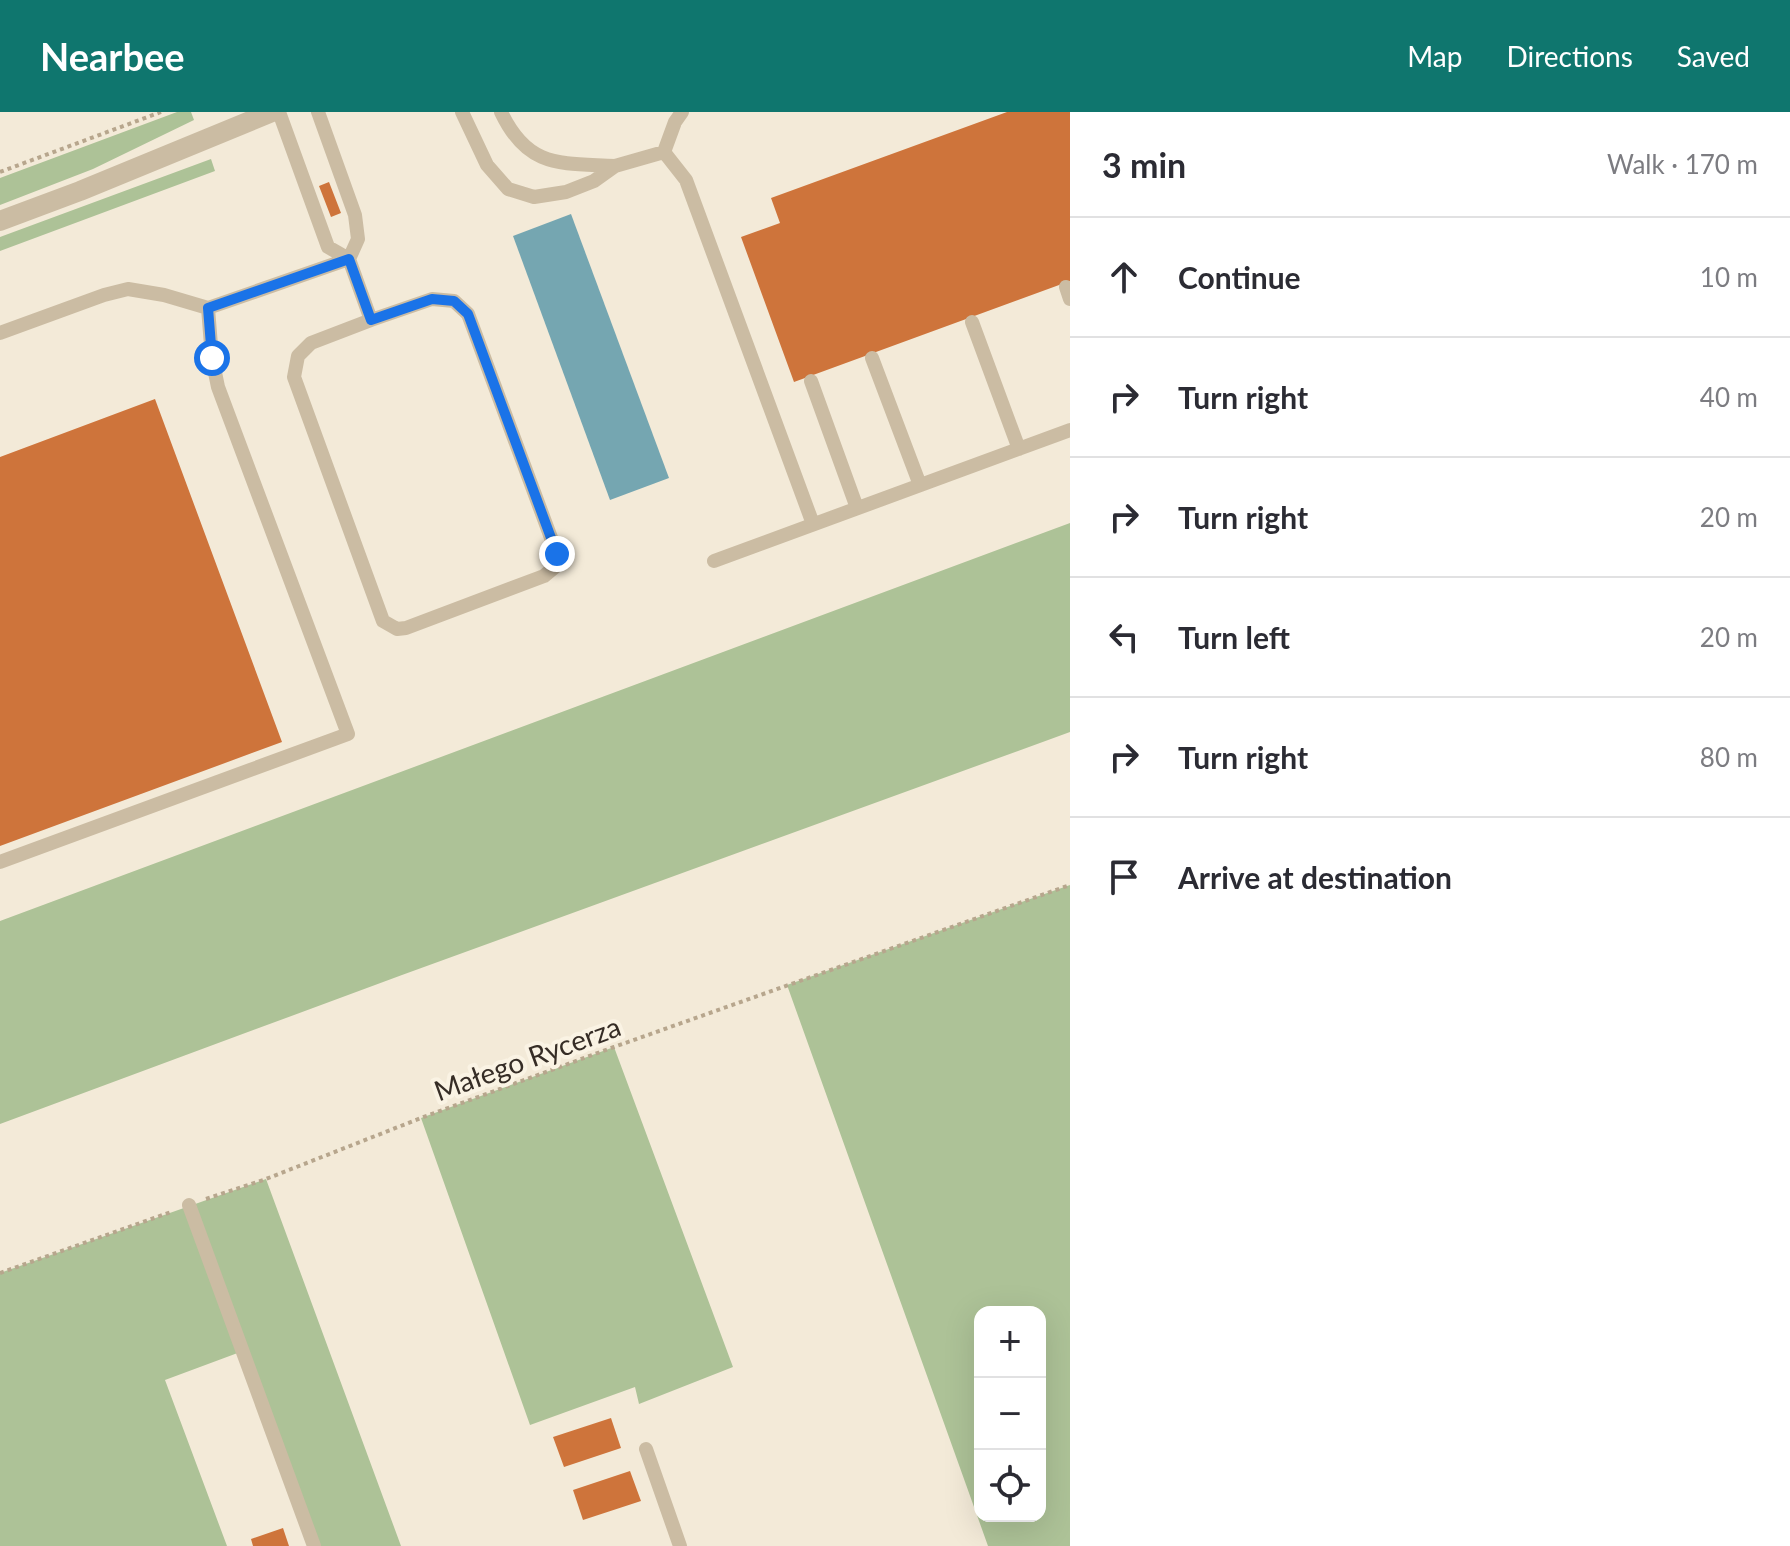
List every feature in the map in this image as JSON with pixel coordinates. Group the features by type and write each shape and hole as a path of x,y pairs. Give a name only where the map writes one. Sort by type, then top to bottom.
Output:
{"street":[{"path":"0,221 272,112"}],"lane":[{"path":"279,112 328,247 349,259 371,320"},
{"path":"0,333 128,289 164,295 208,308 349,259 358,239 355,215 318,112"},
{"path":"462,112 487,165 508,189 534,197 566,192 594,181 615,166"},
{"path":"501,112 509,129 528,150 557,163 615,166 664,152"},
{"path":"664,152 682,112"},
{"path":"664,152 686,180 813,524"},
{"path":"432,299 454,301 468,314 557,554 556,566 544,576 397,629 383,621 294,377 298,356 311,343 371,320 432,299"},
{"path":"0,862 348,734 218,387 208,308"},
{"path":"972,322 1019,449"},
{"path":"872,358 920,485"},
{"path":"811,381 857,508"},
{"path":"714,561 1070,430"},
{"path":"189,1205 314,1546"},
{"path":"646,1449 680,1546"}],"path":[{"path":"0,172 161,112"},
{"name":"Małego Rycerza","path":"0,1273 266,1179 614,1047 1070,885"}],"green space":[{"path":"177,112 191,112 194,120 93,169 0,205 0,178"},
{"path":"211,159 215,171 0,251 0,237"},
{"path":"1070,523 1070,732 0,1124 0,921"},
{"path":"1070,885 1070,1546 988,1546 979,1522 1046,1522 1046,1306 974,1306 974,1507 787,985"},
{"path":"614,1047 733,1367 639,1404 635,1387 530,1425 421,1118"},
{"path":"266,1179 401,1546 314,1546 243,1351 165,1380 227,1546 0,1546 0,1273"}],"water":[{"path":"571,214 669,478 610,500 513,236"}],"building":[{"path":"1007,112 1070,112 1070,281 794,382 741,237 780,223 771,198"},
{"path":"329,182 341,213 331,217 319,186"},
{"path":"155,399 282,742 0,846 0,457"},
{"path":"611,1418 621,1448 564,1467 553,1437"},
{"path":"630,1471 641,1501 583,1520 573,1490"},
{"path":"283,1528 289,1546 253,1546 251,1539"}],"route":[{"path":"212,358 208,308 349,259 371,320 432,299 454,301 468,314 557,554"}]}
